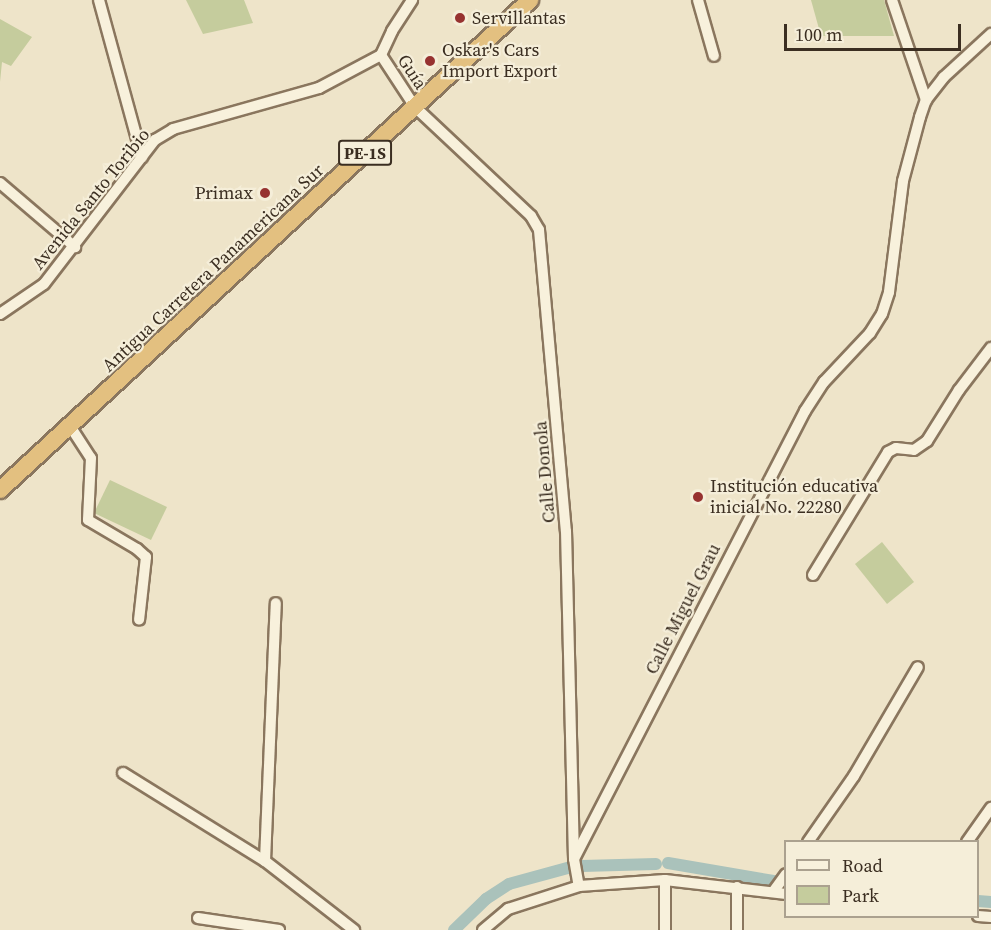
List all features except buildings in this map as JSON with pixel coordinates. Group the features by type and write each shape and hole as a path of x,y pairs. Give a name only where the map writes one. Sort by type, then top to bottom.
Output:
{"highway":[{"name":"Antigua Carretera Panamericana Sur","path":"0,490 530,0"}],"street":[{"path":"99,0 142,157"},
{"path":"381,55 392,31 412,0"},
{"path":"698,0 714,56"},
{"path":"892,0 926,100"},
{"name":"Calle Miguel Grau","path":"574,859 805,411 824,382 870,333 882,314 889,291 903,181 926,100 944,77 991,34"},
{"name":"Avenida Santo Toribio","path":"0,314 44,284 75,247 155,140 172,129 319,88 381,55"},
{"name":"Guía","path":"381,55 415,107"},
{"name":"Calle Donola","path":"415,107 531,216 540,230 566,531 574,859 579,886"},
{"path":"0,183 75,247"},
{"path":"813,575 888,452 896,448 914,450 927,441 959,390 991,348"},
{"path":"70,426 91,458 88,520 137,549 146,557 139,620"},
{"path":"265,861 276,603"},
{"path":"809,840 854,776 918,667"},
{"path":"123,773 265,861 354,930"},
{"path":"968,840 991,808"},
{"path":"773,892 784,877"},
{"path":"665,880 665,930"},
{"path":"483,930 508,909 579,886 665,880 784,894"},
{"path":"737,887 737,930"},
{"path":"198,918 237,926 279,930"}],"green space":[{"path":"186,0 244,0 253,23 203,34"},
{"path":"811,0 884,0 894,36 821,36"},
{"path":"0,19 32,37 11,66 2,62 0,82"},
{"path":"110,480 167,507 151,540 94,513"},
{"path":"882,542 914,582 887,604 855,564"}],"waterway":[{"path":"668,863 773,881"},
{"path":"582,866 656,864"},
{"path":"454,930 486,899 509,884 571,867"},
{"path":"979,901 991,902"}],"place":[{"name":"Servillantas","path":"460,18"},
{"name":"Oskar's Cars Import Export","path":"430,61"},
{"name":"Primax","path":"265,193"},
{"name":"Institución educativa inicial No. 22280","path":"698,497"}]}
